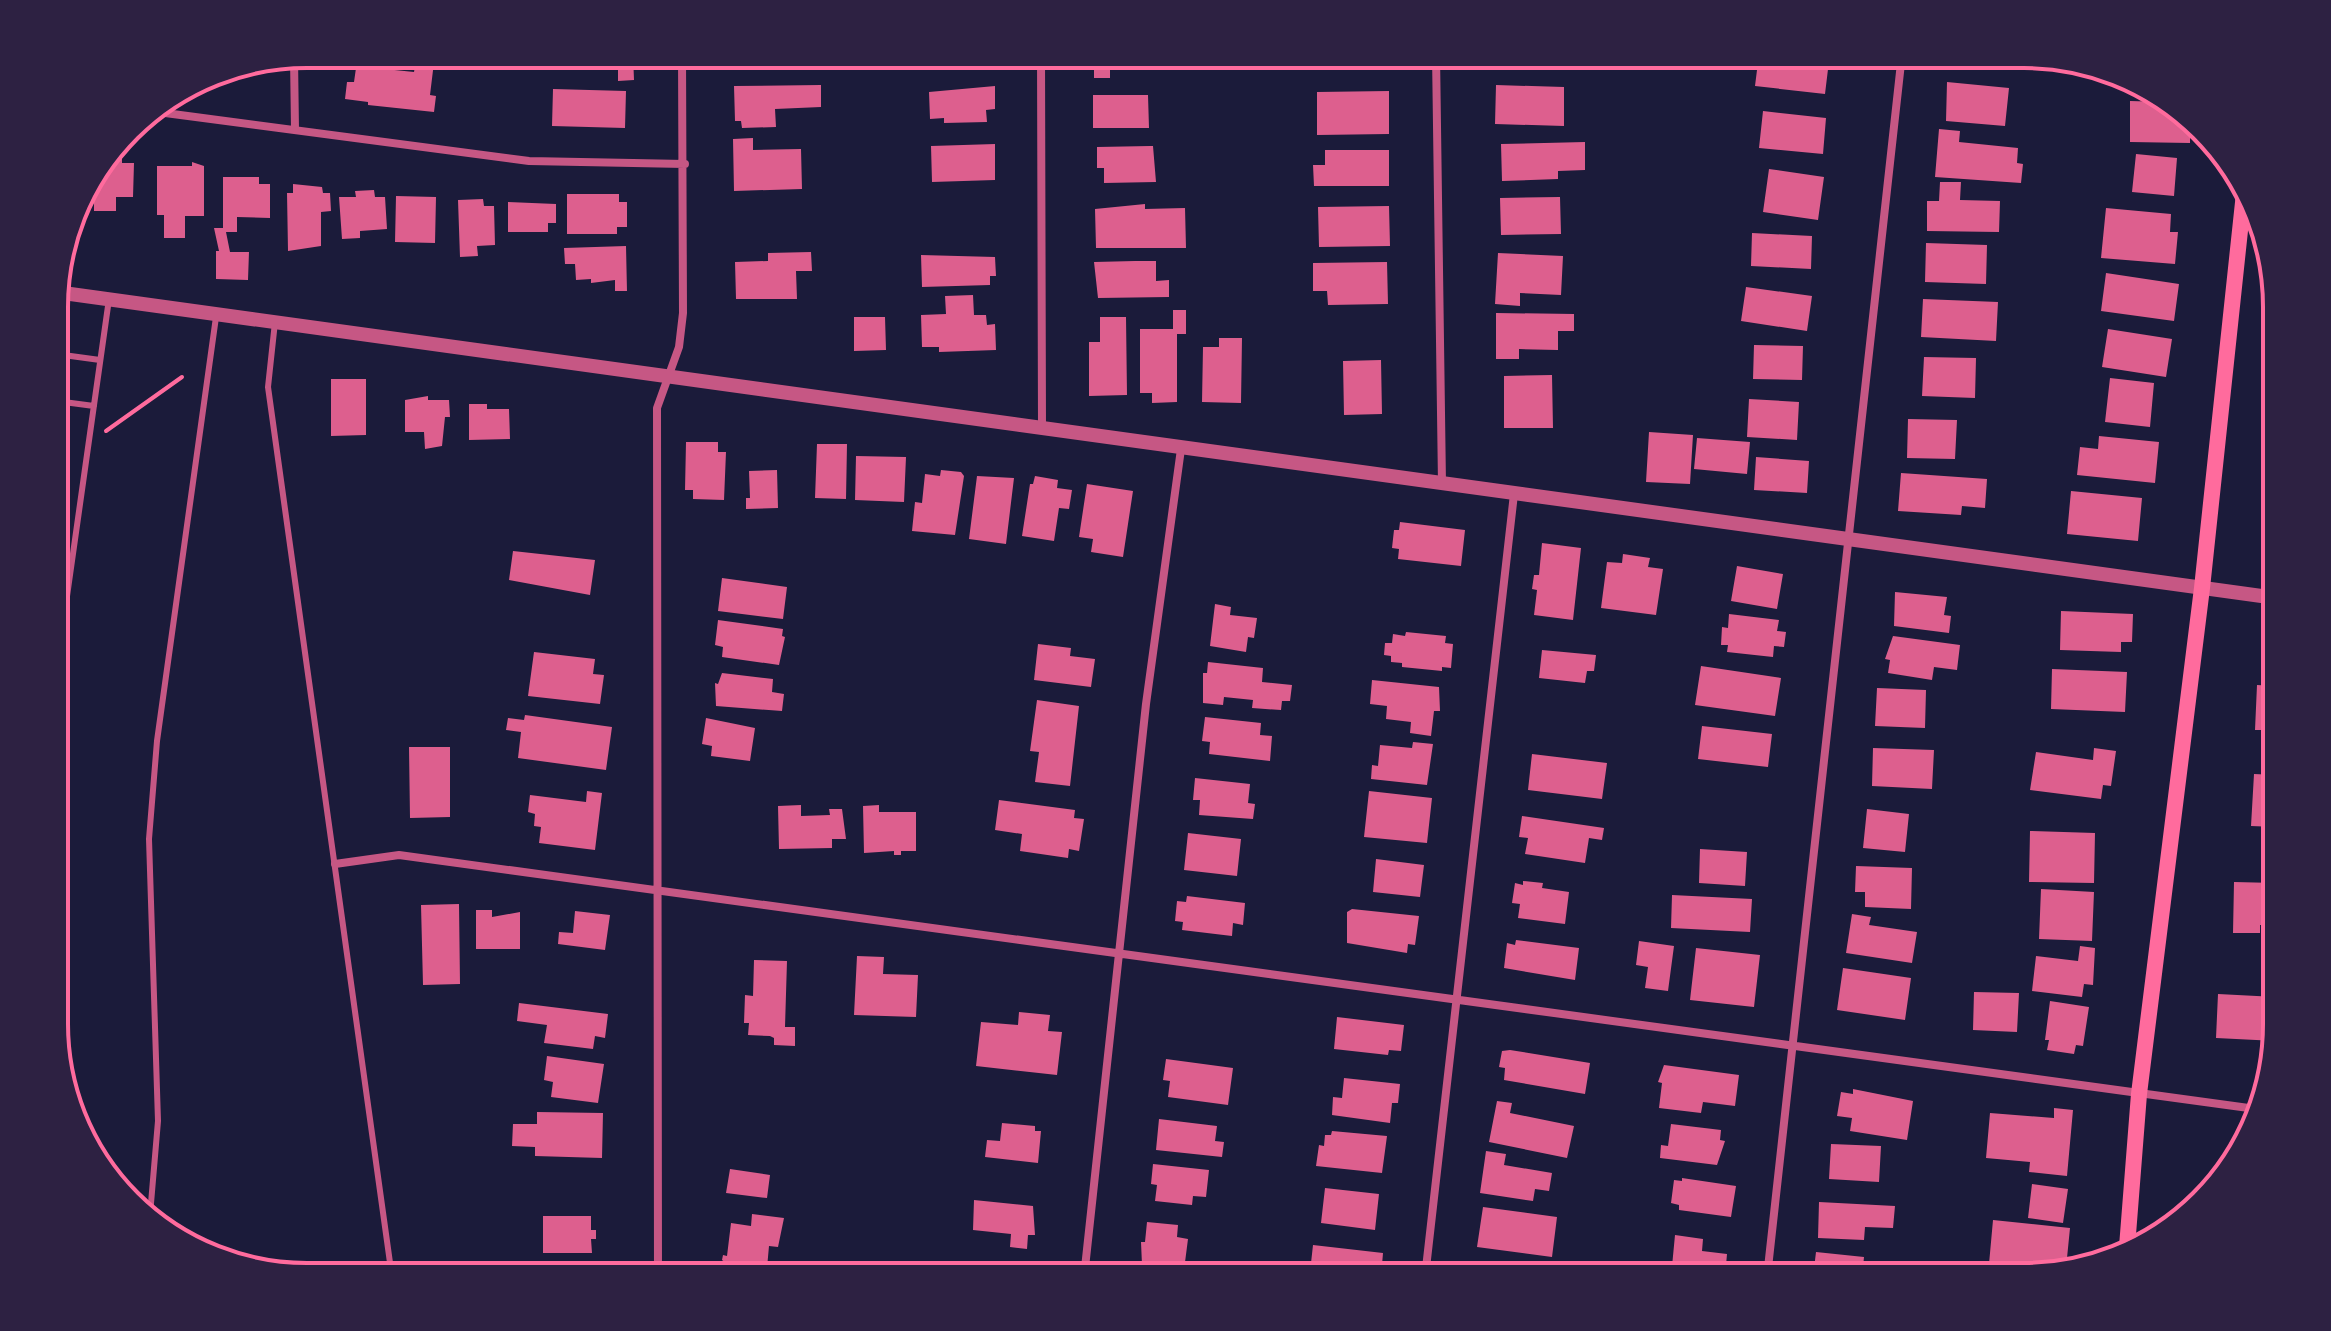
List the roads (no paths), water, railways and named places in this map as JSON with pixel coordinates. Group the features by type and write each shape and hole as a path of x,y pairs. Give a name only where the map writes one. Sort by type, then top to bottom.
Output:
{"main road":[{"path":"2128,1239 2139,1094 2202,588 2242,210"}],"street":[{"path":"658,1263 657,408 679,347 683,313 682,68"},
{"path":"1041,68 1042,430"},
{"path":"1436,68 1442,484"},
{"path":"1769,1262 1900,68"},
{"path":"294,69 295,130"},
{"path":"167,113 529,161 685,164"},
{"path":"69,294 2262,596"},
{"path":"1086,1263 1146,704 1181,449"},
{"path":"1427,1262 1514,494"},
{"path":"335,864 399,855 2247,1108"}],"lane":[{"path":"68,589 109,299"},
{"path":"151,1205 158,1121 149,839 157,741 217,313"},
{"path":"275,321 268,387 390,1263"},
{"path":"68,356 100,360"},
{"path":"68,403 94,406"}]}
